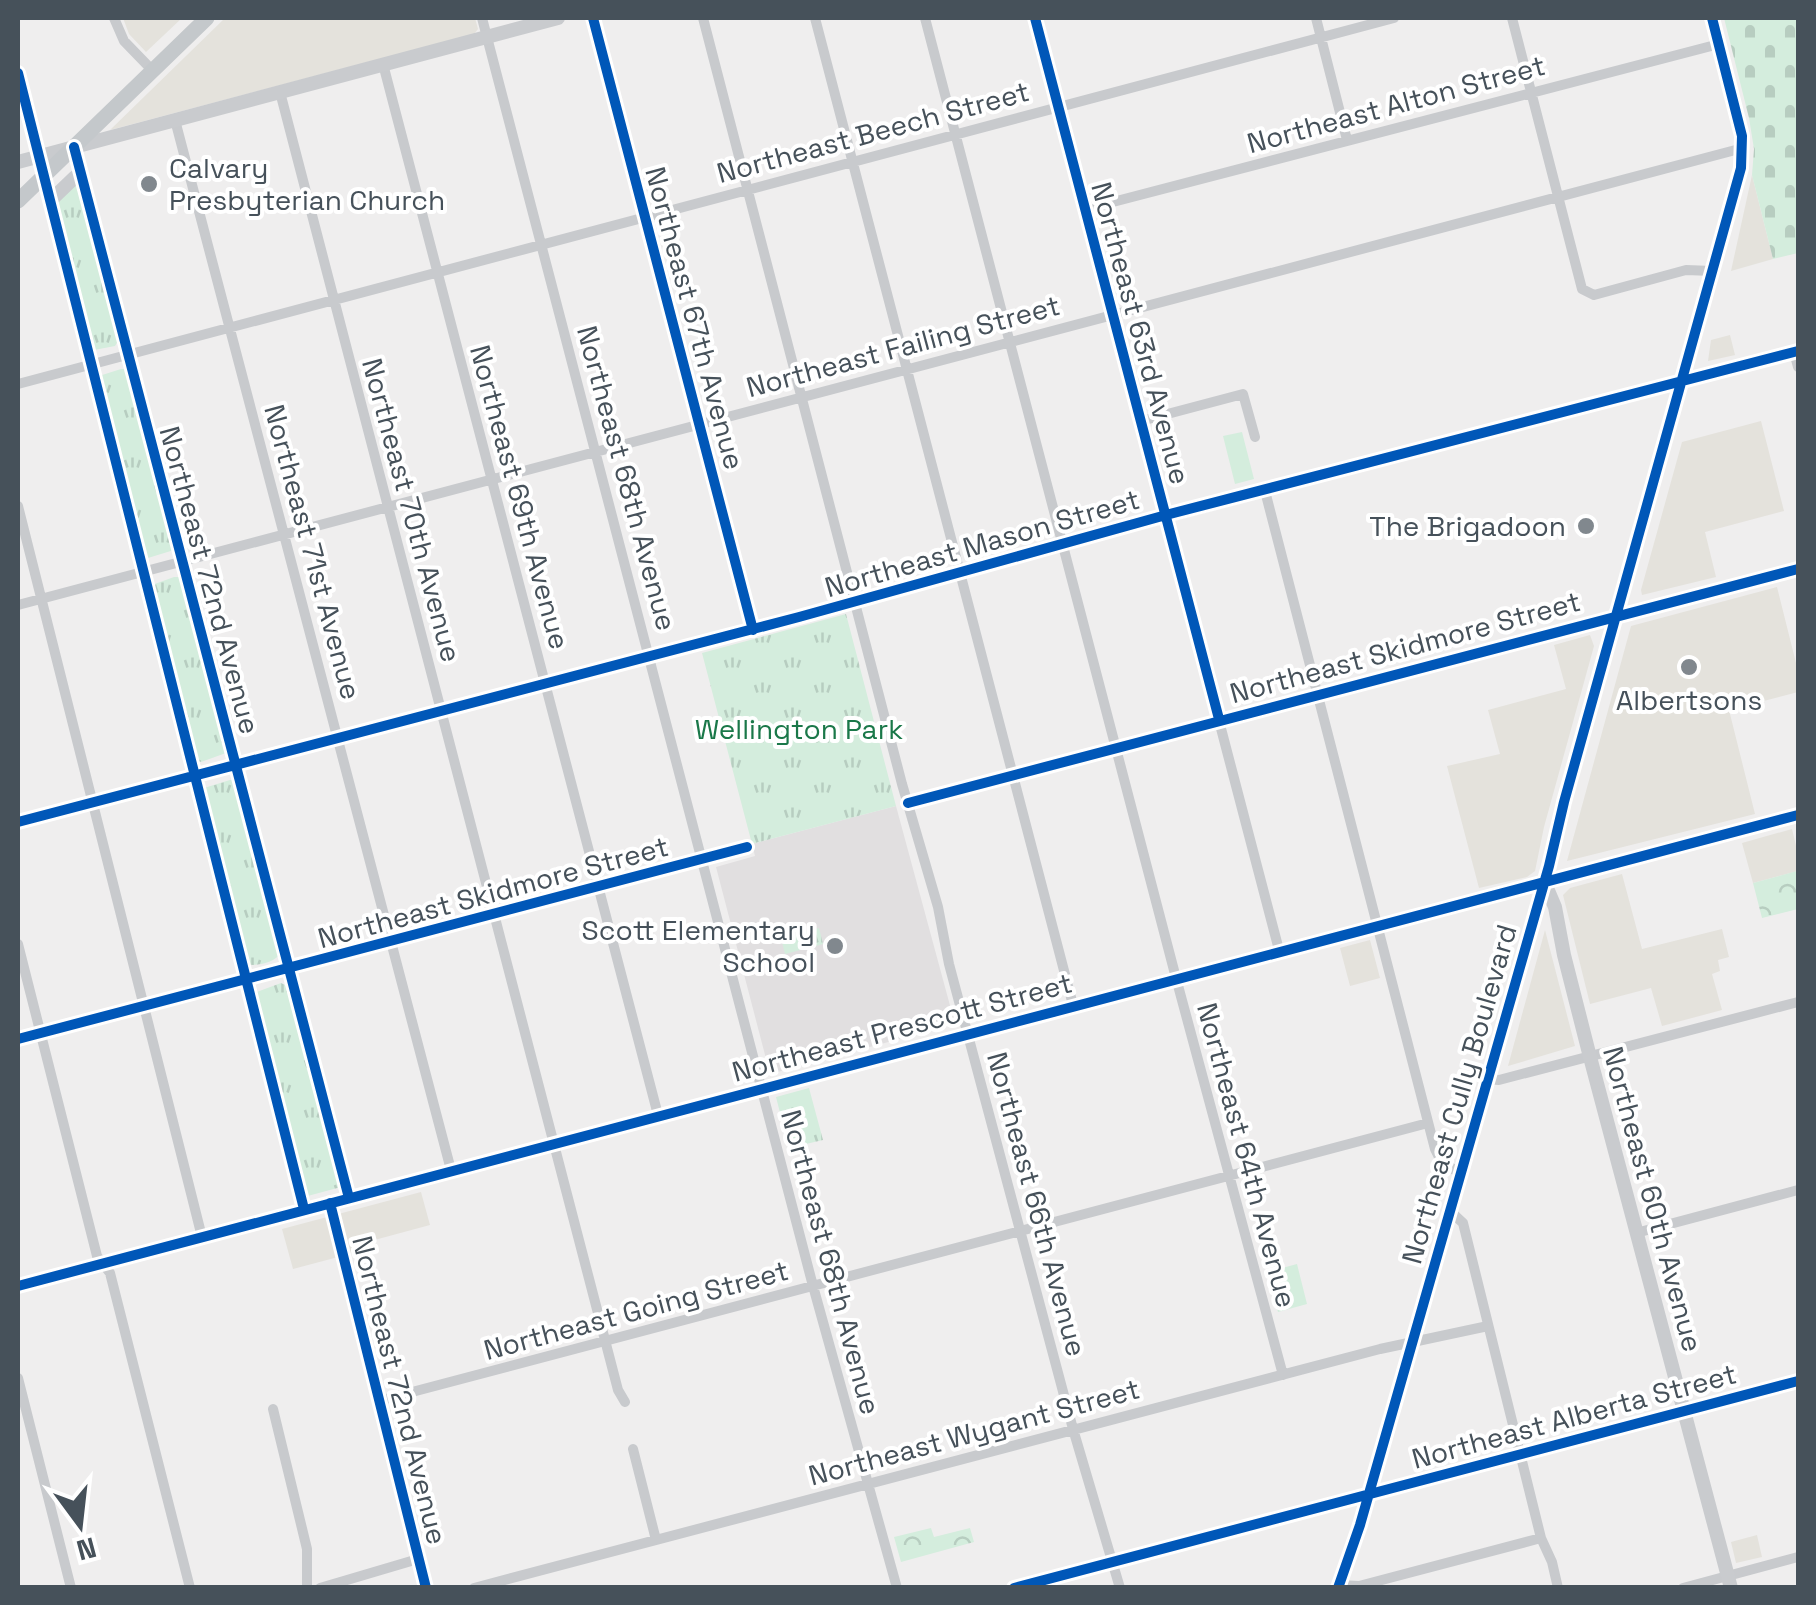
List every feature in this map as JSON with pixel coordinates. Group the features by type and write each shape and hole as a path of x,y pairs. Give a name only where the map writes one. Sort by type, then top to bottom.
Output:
{"main road":[{"path":"18,202 207,18"}],"street":[{"path":"114,18 124,41 152,71"},
{"name":"Northeast 68th Avenue","path":"482,18 813,1286 897,1588"},
{"path":"18,162 558,18"},
{"name":"Northeast 67th Avenue","path":"593,18 753,630"},
{"name":"Northeast 66th Avenue","path":"703,18 938,907 946,955 1073,1429 1120,1588"},
{"path":"815,18 1073,1005"},
{"name":"Northeast 64th Avenue","path":"925,18 1283,1375"},
{"name":"Northeast 63rd Avenue","path":"1036,18 1279,950"},
{"path":"1316,18 1347,140"},
{"name":"Northeast Beech Street","path":"18,384 1394,18"},
{"path":"1512,18 1578,282 1587,294 1686,270 1712,271"},
{"path":"1712,18 1743,148"},
{"name":"Northeast Alton Street","path":"1086,210 1719,44"},
{"name":"Northeast 69th Avenue","path":"383,64 658,1116"},
{"path":"18,73 304,1210"},
{"name":"Northeast 70th Avenue","path":"280,92 624,1402"},
{"name":"Northeast 71st Avenue","path":"175,120 451,1170"},
{"name":"Northeast 72nd Avenue","path":"74,147 348,1198"},
{"name":"Northeast Failing Street","path":"18,605 1743,148"},
{"name":"Northeast Cully Boulevard","path":"1338,1586 1369,1494 1544,882 1741,168 1743,148"},
{"path":"50,201 81,177"},
{"path":"1796,351 1798,367"},
{"name":"Northeast Mason Street","path":"236,766 1796,351"},
{"path":"1140,421 1243,394 1254,438"},
{"path":"1265,491 1437,1156 1459,1172"},
{"path":"18,506 202,1237"},
{"name":"Northeast Skidmore Street","path":"908,803 1798,569"},
{"path":"18,822 195,776"},
{"name":"Northeast Prescott Street","path":"18,1286 1798,815"},
{"name":"Northeast Skidmore Street","path":"18,1039 746,847"},
{"name":"Northeast 60th Avenue","path":"1544,882 1556,907 1564,955 1729,1582"},
{"path":"18,944 97,1256 110,1273 190,1588"},
{"path":"1486,1080 1500,1080 1798,1002"},
{"name":"Northeast Going Street","path":"378,1402 1428,1123"},
{"path":"1636,1233 1798,1190"},
{"name":"Northeast 72nd Avenue","path":"330,1202 426,1588"},
{"path":"1449,1210 1462,1223 1541,1538 1558,1588"},
{"name":"Northeast Wygant Street","path":"474,1588 1073,1429 1488,1326"},
{"path":"18,1378 71,1588"},
{"name":"Northeast Alberta Street","path":"1014,1588 1798,1380"},
{"path":"273,1409 307,1549 307,1588"},
{"path":"633,1449 656,1540"},
{"path":"1338,1586 1359,1586 1541,1538"},
{"path":"1682,1588 1729,1582 1798,1557"},
{"path":"320,1588 418,1560"}],"shaded area":[{"path":"123,18 182,18 146,52 129,34"},
{"path":"225,18 475,18 478,29 474,34 110,130"},
{"path":"1752,175 1773,259 1731,271"},
{"path":"1730,335 1735,355 1708,361 1711,340"},
{"path":"1761,421 1784,511 1705,532 1716,577 1642,595 1682,442"},
{"path":"1777,587 1798,671 1798,692 1729,710 1755,814 1567,861 1631,626"},
{"path":"1590,635 1594,646 1535,871 1527,877 1479,888 1447,766 1500,754 1488,710 1566,689 1554,645"},
{"name":"Scott Elementary School","path":"896,806 955,1024 770,1074 716,867 755,856 752,844"},
{"path":"1792,829 1798,871 1753,883 1742,843"},
{"path":"1622,874 1642,949 1722,929 1729,957 1718,960 1720,971 1712,974 1722,1010 1662,1026 1651,988 1590,1004 1563,895 1570,888"},
{"path":"1545,930 1575,1046 1508,1066"},
{"path":"1370,940 1380,978 1350,986 1340,948"},
{"path":"421,1192 430,1225 356,1245 357,1252 293,1269 282,1229"},
{"path":"1757,1535 1762,1557 1736,1563 1731,1542"}],"green space":[{"path":"1724,18 1798,18 1798,253 1773,259 1752,175 1754,149 1749,118"},
{"path":"76,184 118,341 115,346 94,350 56,201"},
{"path":"125,369 174,550 148,558 99,376"},
{"path":"1242,432 1254,479 1235,484 1223,436"},
{"path":"179,577 226,753 201,762 197,761 152,585"},
{"name":"Wellington Park","path":"846,614 896,806 752,844 702,653"},
{"path":"230,780 280,954 260,964 247,964 204,788"},
{"path":"1797,871 1798,909 1762,918 1753,883"},
{"path":"819,928 823,944 785,954 781,938"},
{"path":"281,983 289,987 341,1187 304,1197 254,993"},
{"path":"809,1088 823,1140 789,1148 776,1097"},
{"path":"1297,1264 1307,1304 1278,1312 1267,1272"},
{"path":"931,1528 934,1537 970,1528 974,1542 901,1562 894,1537"}],"cycle path":[{"path":"593,18 753,630"},
{"path":"1035,18 1219,719"},
{"path":"1338,1588 1360,1525 1549,866 1741,168 1742,136 1712,18"},
{"path":"18,73 304,1209"},
{"path":"74,147 349,1198"},
{"path":"18,822 799,617 1166,515 1798,351"},
{"path":"908,803 1798,569"},
{"path":"18,1286 1798,815"},
{"path":"18,1039 747,847"},
{"path":"330,1203 426,1588"},
{"path":"1014,1588 1798,1381"}],"place":[{"name":"Calvary Presbyterian Church","path":"149,184"},
{"name":"The Brigadoon","path":"1586,526"},
{"name":"Albertsons","path":"1689,667"},
{"name":"Scott Elementary School","path":"835,946"}]}
